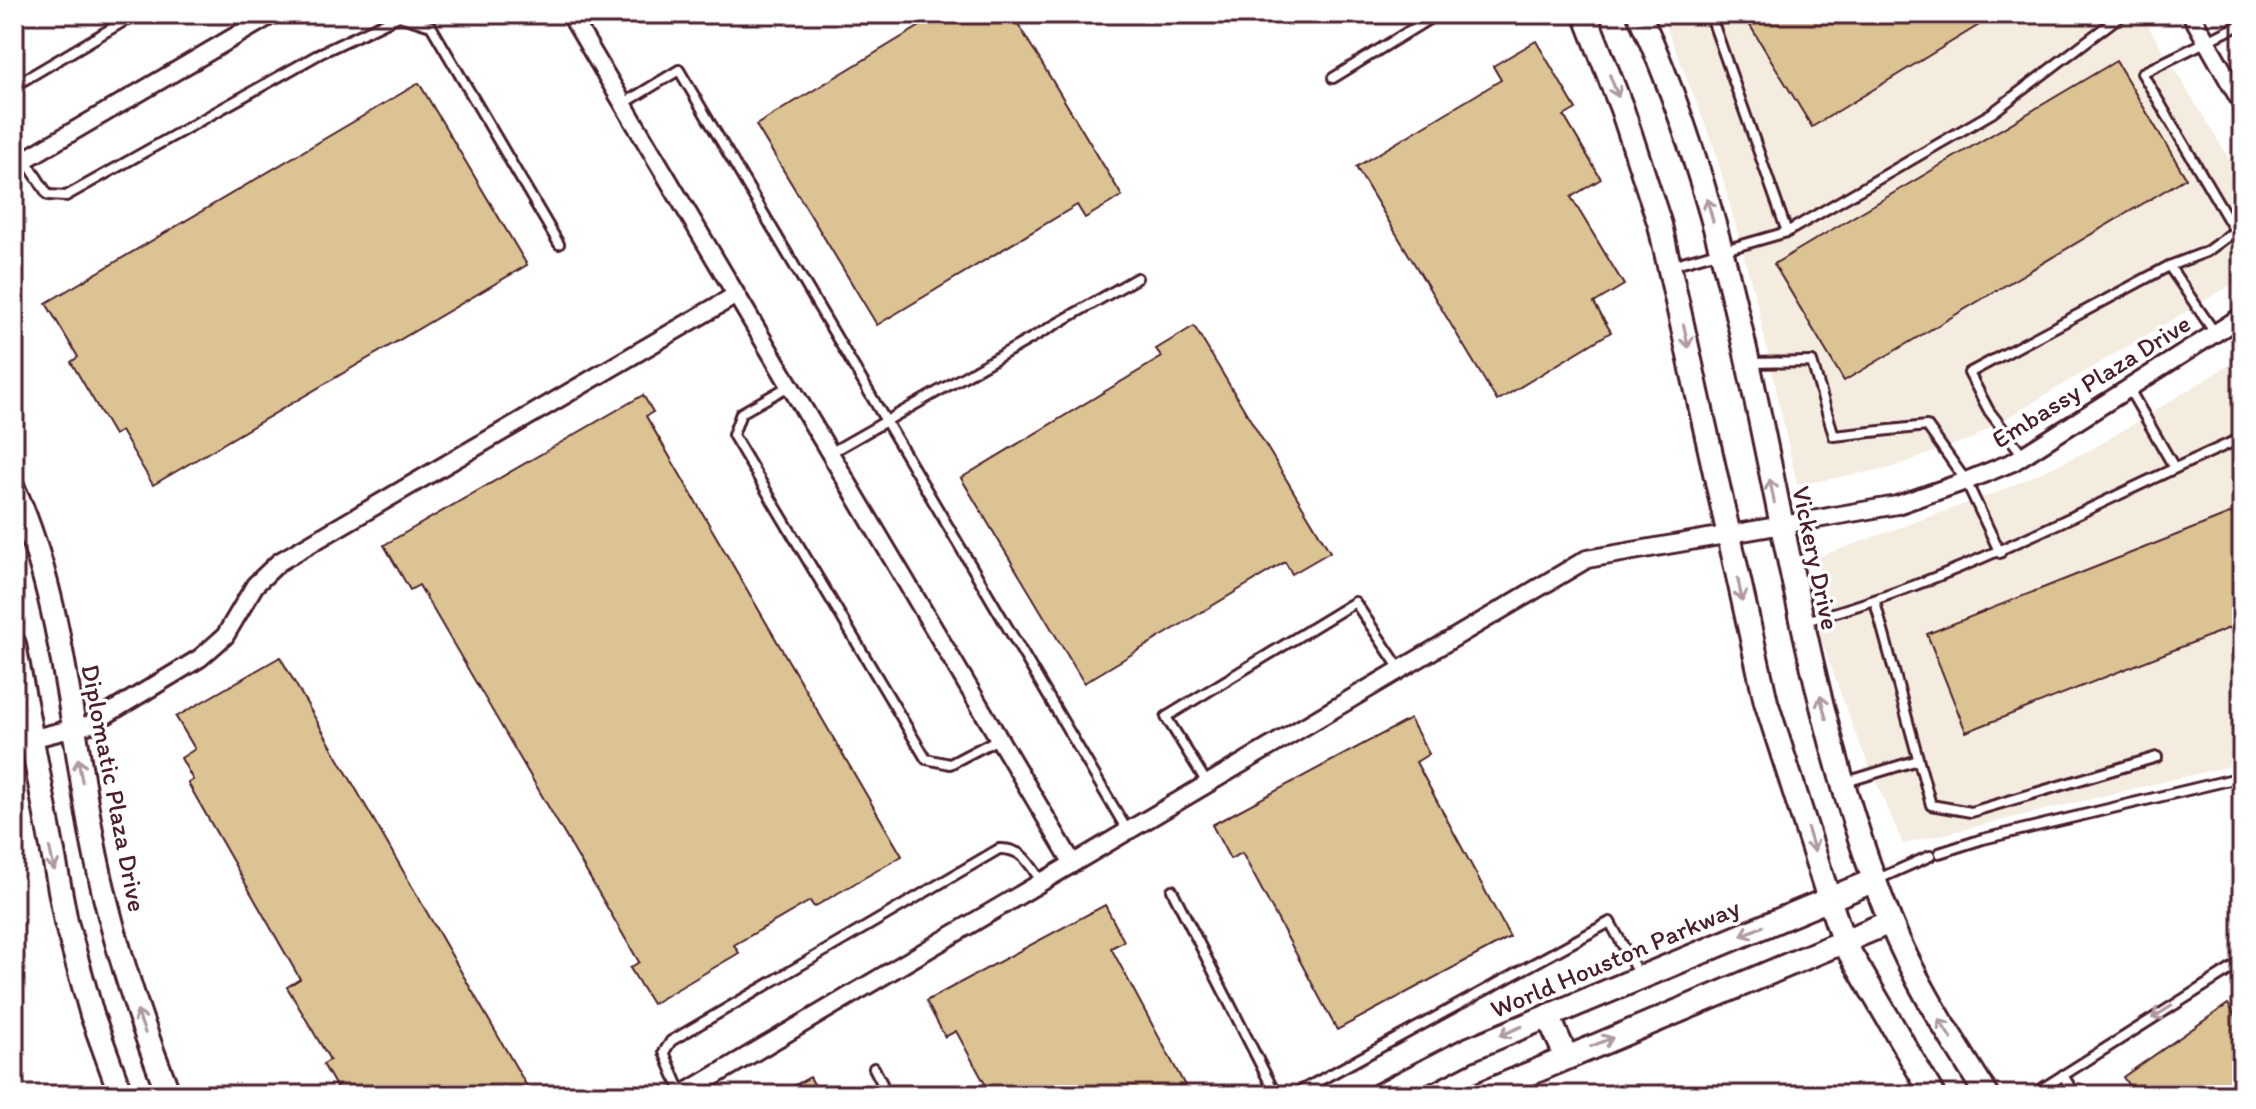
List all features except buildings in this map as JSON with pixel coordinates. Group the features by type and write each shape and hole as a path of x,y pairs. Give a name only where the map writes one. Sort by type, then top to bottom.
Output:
{"main road":[{"path":"1585,14 1622,109 1670,266 1766,702 1829,899 1844,943 1933,1095"},
{"name":"Vickery Drive","path":"1639,14 1704,186 1747,363 1800,622 1844,782 1875,880 1890,922 1931,1006 1987,1095"},
{"name":"Diplomatic Plaza Drive","path":"14,490 49,600 116,941 139,1019 169,1095"},
{"path":"14,644 22,740 66,922 92,1015 121,1095"},
{"name":"World Houston Parkway","path":"1380,1095 1467,1050 1875,880"},
{"path":"1479,1095 1890,922"},
{"path":"1548,1016 1566,1056"}],"street":[{"path":"20,163 273,14"},
{"path":"570,14 1072,862"},
{"path":"2191,14 2242,104"},
{"path":"22,740 91,724 214,647 255,585 279,562 736,295"},
{"name":"Embassy Plaza Drive","path":"1400,669 1587,559 1897,505 1966,481 2023,455 2242,316"},
{"path":"682,1095 1400,669"}],"lane":[{"path":"14,86 136,14"},
{"path":"1333,78 1437,14"},
{"path":"1710,14 1787,232"},
{"path":"20,163 48,195 66,196 321,53 399,16 431,26 559,244"},
{"path":"1670,266 1787,232 1992,113 2117,16"},
{"path":"2023,455 1989,411 1969,373 2169,266 2206,252 2235,231 2142,73 2208,44 2242,24"},
{"path":"623,104 679,70 1127,830"},
{"path":"2169,266 2215,333"},
{"path":"830,453 1137,278"},
{"path":"1747,363 1812,362 1834,436 1927,426 1966,481 2000,553"},
{"path":"790,385 741,413 733,435 741,449 926,759 950,764 998,739"},
{"path":"2129,388 2174,467"},
{"path":"1800,622 1875,602 2000,553 2174,467 2242,438"},
{"path":"1207,783 1166,717 1355,602 1400,669"},
{"path":"1875,602 1931,805 1971,812 2157,757"},
{"path":"1844,782 1918,760"},
{"path":"1875,880 1935,854 1983,839 2242,777"},
{"path":"682,1095 664,1052 671,1041 999,849 1012,848 1024,855 1041,881"},
{"path":"1172,890 1276,1095"},
{"path":"1293,1095 1610,922 1640,978"},
{"path":"2032,1095 2242,962"},
{"path":"874,1068 888,1095"},
{"path":"2063,1075 2075,1095"}],"shaded area":[{"path":"1661,14 2141,14 2242,180 2242,274 2231,285 1973,438 1890,468 1797,485 1758,308 1714,147"},
{"path":"2242,357 2242,763 1903,844 1855,733 1819,634 1818,557 1998,492 2094,448"}]}
